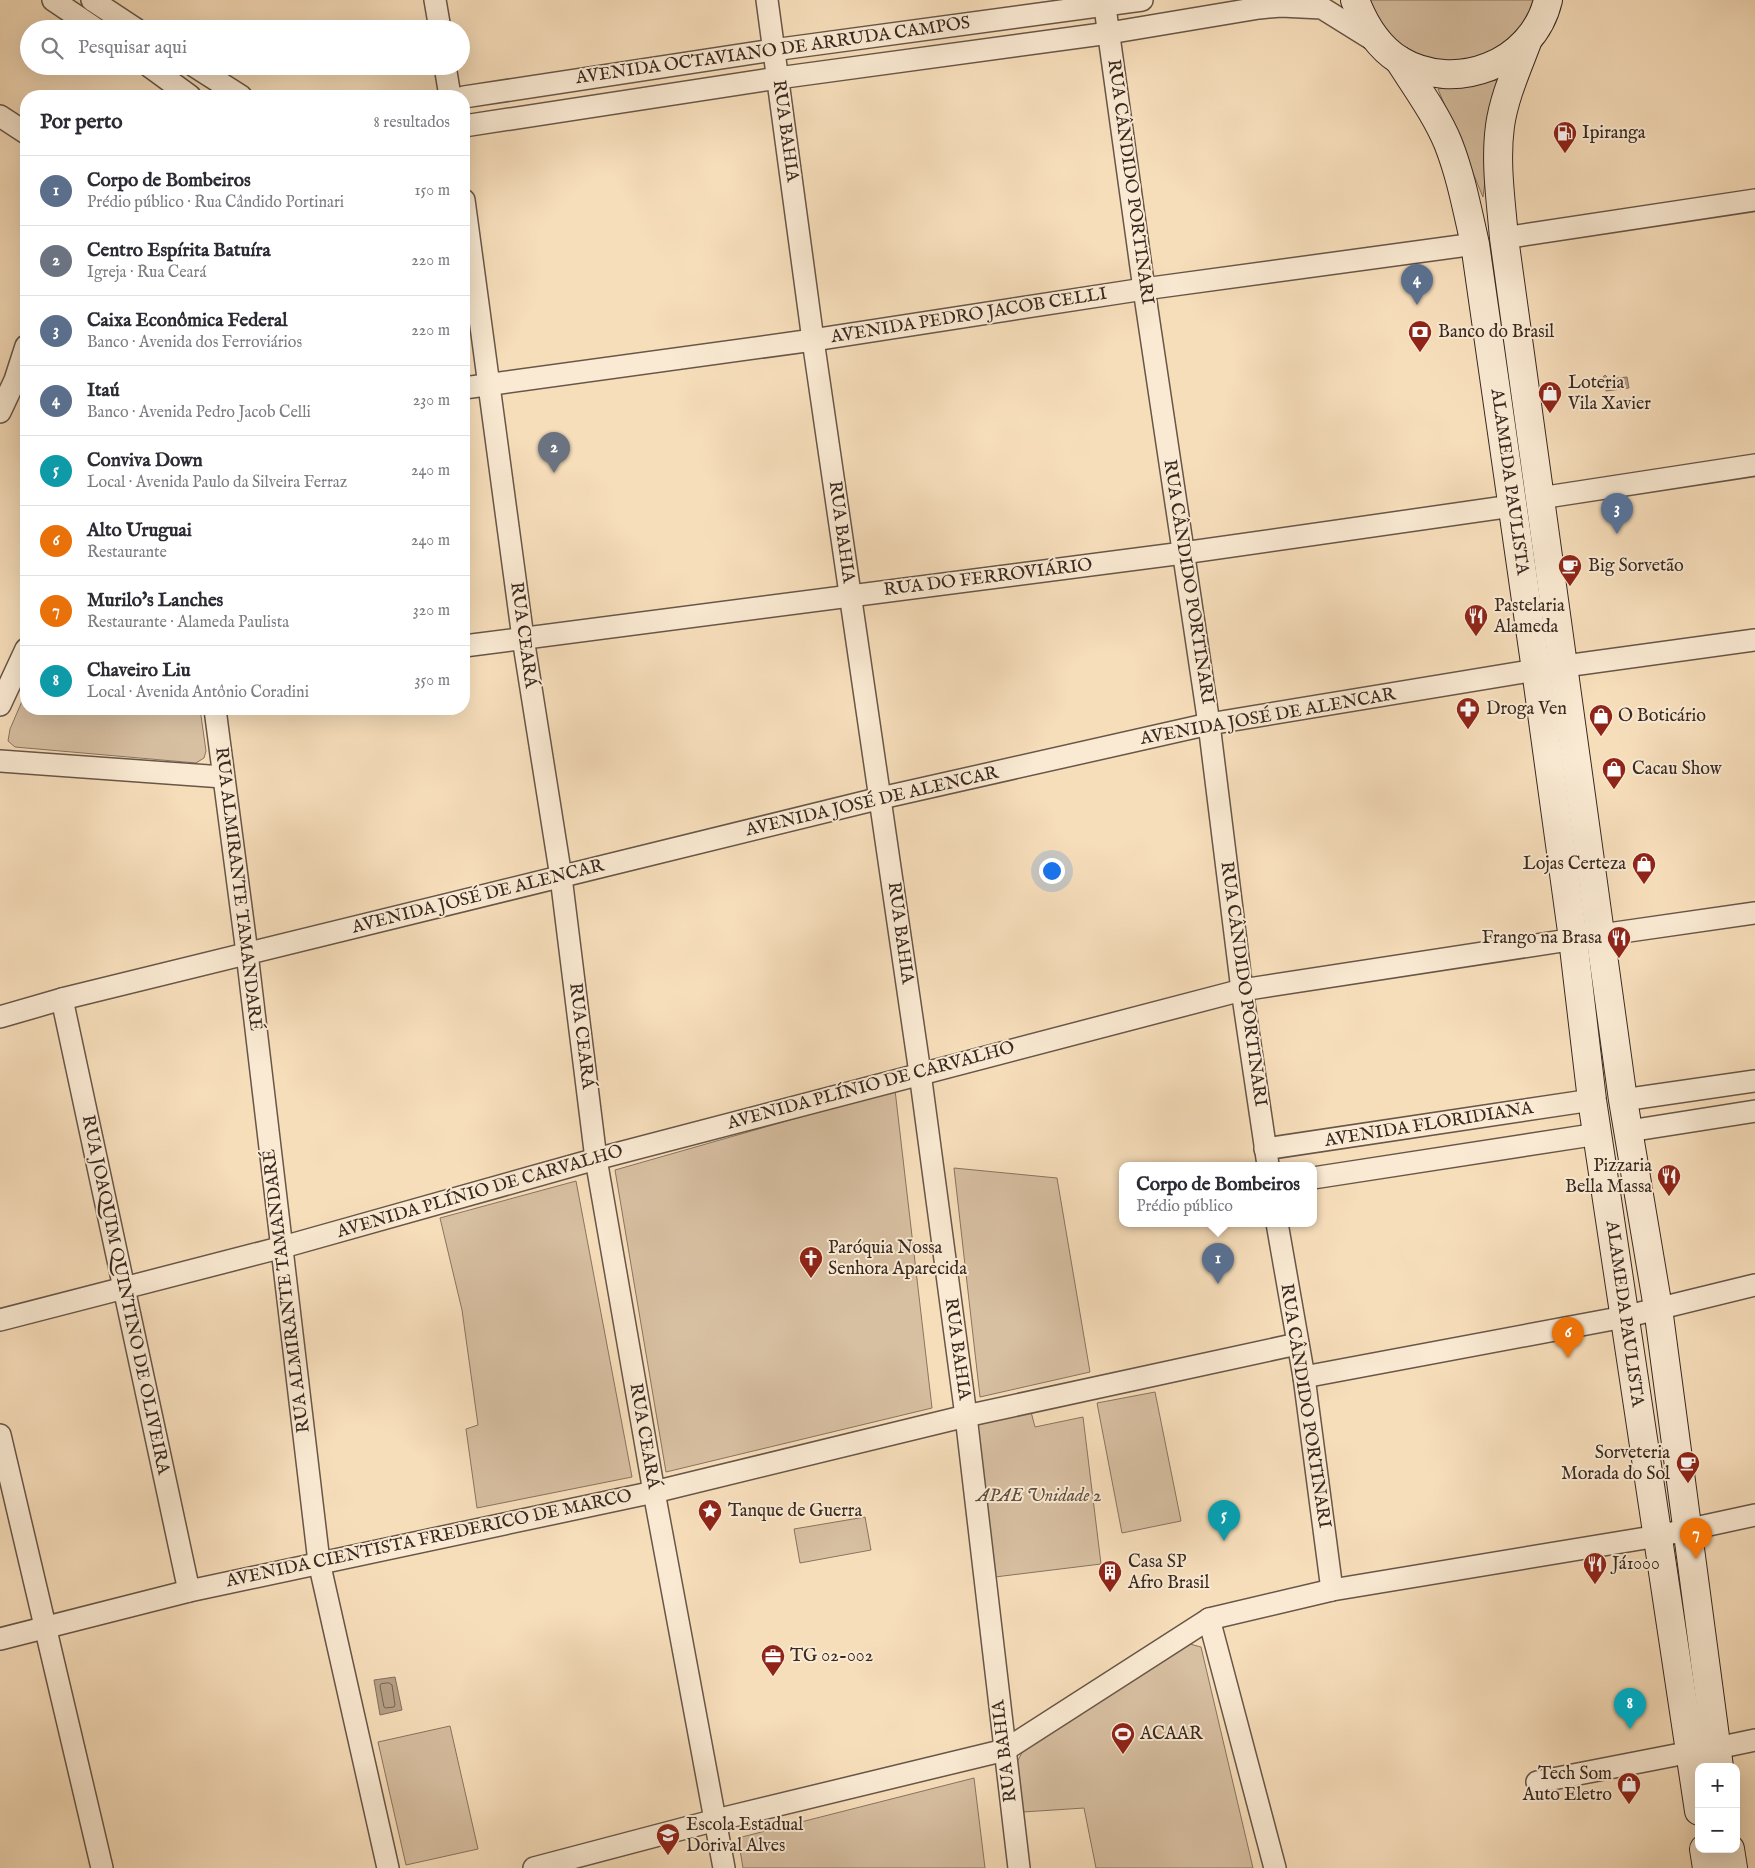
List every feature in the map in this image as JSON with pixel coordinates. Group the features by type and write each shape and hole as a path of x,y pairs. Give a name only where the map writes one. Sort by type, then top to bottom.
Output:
{"main road":[{"name":"ALAMEDA PAULISTA","path":"1355,0 1364,24 1389,52 1429,107 1448,141 1462,180 1475,244 1573,940 1592,1100 1624,1317 1658,1536 1709,1756"},
{"path":"1389,52 1424,71 1452,75 1480,71 1505,60 1527,42 1537,28 1549,4"},
{"name":"ALAMEDA PAULISTA","path":"1527,42 1509,89 1500,125 1497,160 1504,238 1623,1100 1658,1308 1688,1530 1709,1756 1700,1808"},
{"path":"1705,1853 1707,1868"},
{"path":"1731,1853 1733,1868"}],"street":[{"path":"53,0 83,20"},
{"path":"92,0 109,14"},
{"path":"435,0 438,20"},
{"name":"RUA BAHIA","path":"767,0 813,340 920,1073 966,1416 1019,1868"},
{"name":"AVENIDA OCTAVIANO DE ARRUDA CAMPOS","path":"470,96 1105,2 1142,0"},
{"name":"RUA CÂNDIDO PORTINARI","path":"1105,2 1144,289 1209,724 1242,990 1266,1157"},
{"name":"AVENIDA OCTAVIANO DE ARRUDA CAMPOS","path":"470,125 778,78 1110,33 1281,6 1322,8 1389,52"},
{"path":"161,75 182,90"},
{"path":"208,75 232,90"},
{"path":"446,75 449,90"},
{"path":"0,116 20,129"},
{"path":"1504,238 1755,200"},
{"name":"AVENIDA PEDRO JACOB CELLI","path":"470,387 813,340 1144,289 1475,244"},
{"name":"RUA CEARÁ","path":"470,246 523,638 561,877 596,1159 654,1492 724,1868"},
{"path":"0,412 8,375 20,356"},
{"path":"1540,498 1755,465"},
{"name":"RUA DO FERROVIÁRIO","path":"470,645 1183,553 1512,506"},
{"name":"AVENIDA JOSÉ DE ALENCAR","path":"0,1017 62,999 881,798 1209,724 1536,670 1755,640"},
{"path":"0,704 20,662"},
{"name":"RUA ALMIRANTE TAMANDARÉ","path":"216,715 248,954 319,1562 388,1868"},
{"path":"0,762 223,778"},
{"name":"AVENIDA PLÍNIO DE CARVALHO","path":"0,1320 283,1246 596,1159 1242,990 1755,913"},
{"name":"RUA JOAQUIM QUINTINO DE OLIVEIRA","path":"62,999 189,1591"},
{"path":"1623,1100 1755,1081"},
{"name":"AVENIDA FLORIDIANA","path":"1266,1157 1592,1100"},
{"path":"1629,1131 1755,1112"},
{"name":"AVENIDA FLORIDIANA","path":"1317,1177 1598,1134"},
{"name":"RUA CÂNDIDO PORTINARI","path":"1278,1227 1304,1377 1332,1590"},
{"path":"1304,1377 1624,1317 1755,1285"},
{"name":"AVENIDA CIENTISTA FREDERICO DE MARCO","path":"0,1639 189,1591 654,1492 966,1416 1297,1344"},
{"path":"0,1435 102,1868"},
{"path":"534,1868 716,1820 1005,1750 1209,1619 1332,1590 1658,1536 1755,1515"},
{"path":"1209,1619 1275,1868"},
{"path":"1537,1782 1709,1756 1755,1740"}],"green space":[{"path":"1367,0 1534,0 1526,18 1514,33 1500,45 1484,54 1448,61 1429,58 1410,51 1389,37 1375,17"},
{"path":"1498,80 1483,197 1438,89"},
{"path":"20,706 20,715 201,715 206,751 204,758 196,763 15,747 8,741 10,729"},
{"path":"895,1090 932,1408 666,1472 615,1170"},
{"path":"954,1168 1057,1178 1090,1372 980,1397"},
{"path":"576,1181 632,1477 477,1508 466,1429 478,1425 462,1310 440,1218"},
{"path":"1155,1392 1181,1521 1122,1533 1097,1403"},
{"name":"APAE Unidade 2","path":"1030,1408 1035,1427 1083,1417 1101,1564 995,1577 976,1422"},
{"path":"865,1517 871,1550 800,1563 794,1529"},
{"name":"ACAAR","path":"1190,1644 1201,1647 1253,1868 1096,1868 1084,1808 1023,1812 1017,1762 1024,1749"},
{"path":"450,1726 478,1849 406,1865 378,1742"},
{"path":"974,1778 985,1868 743,1868 738,1838"}],"water":[{"path":"1605,375 1609,379 1627,377 1629,388 1606,391 1601,379"},
{"path":"395,1677 402,1710 380,1715 374,1680"}],"place":[{"name":"Ipiranga","path":"1565,154"},
{"name":"Itaú","path":"1417,305"},
{"name":"Banco do Brasil","path":"1420,353"},
{"name":"Loteria Vila Xavier","path":"1550,414"},
{"name":"Centro Espírita Batuíra","path":"554,473"},
{"name":"Caixa Econômica Federal","path":"1617,534"},
{"name":"Big Sorvetão","path":"1570,587"},
{"name":"Pastelaria Alameda","path":"1476,637"},
{"name":"Droga Ven","path":"1468,730"},
{"name":"O Boticário","path":"1601,737"},
{"name":"Cacau Show","path":"1614,790"},
{"name":"Lojas Certeza","path":"1644,885"},
{"name":"Frango na Brasa","path":"1619,959"},
{"name":"Pizzaria Bella Massa","path":"1669,1197"},
{"name":"Paróquia Nossa Senhora Aparecida","path":"811,1279"},
{"name":"Corpo de Bombeiros","path":"1218,1284"},
{"name":"Alto Uruguai","path":"1568,1358"},
{"name":"Sorveteria Morada do Sol","path":"1688,1484"},
{"name":"Tanque de Guerra","path":"710,1532"},
{"name":"Conviva Down","path":"1224,1541"},
{"name":"Murilo's Lanches","path":"1696,1559"},
{"name":"Já1000","path":"1595,1585"},
{"name":"Casa SP Afro Brasil","path":"1110,1593"},
{"name":"TG 02-002","path":"773,1677"},
{"name":"Chaveiro Liu","path":"1630,1729"},
{"name":"ACAAR","path":"1123,1755"},
{"name":"Tech Som Auto Eletro","path":"1629,1805"},
{"name":"Escola Estadual Dorival Alves","path":"668,1856"}]}
